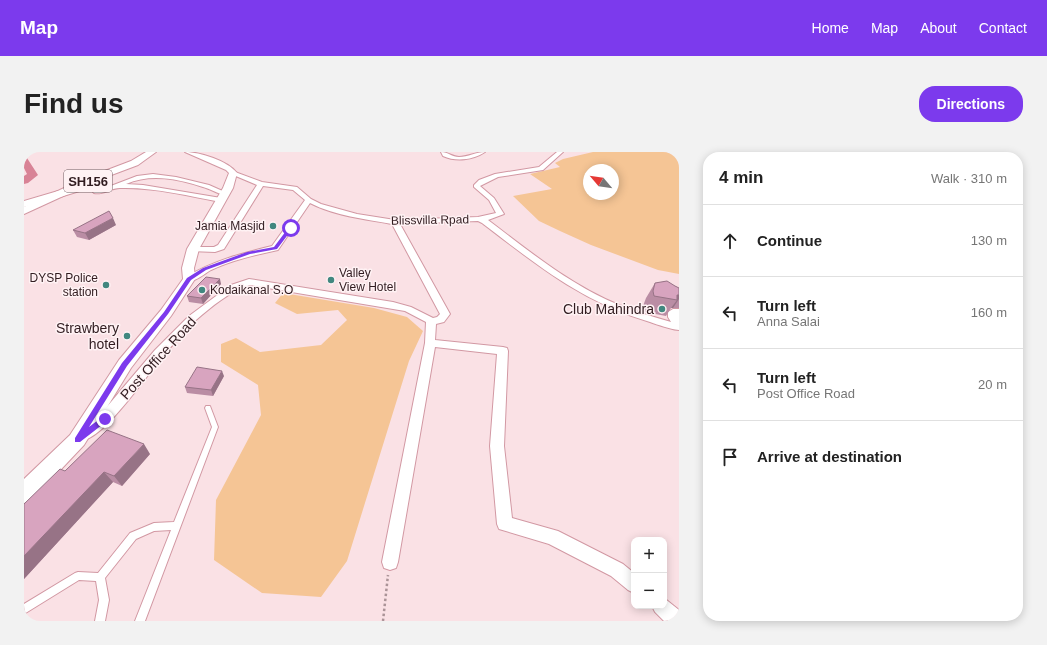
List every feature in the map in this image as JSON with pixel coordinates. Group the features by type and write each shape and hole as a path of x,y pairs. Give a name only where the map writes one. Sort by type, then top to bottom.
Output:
{"main road":[{"name":"SH156","path":"24,211 106,173 131,166 152,152"}],"street":[{"path":"189,152 229,168 233,173 228,188 193,248 188,268 189,279"},
{"path":"444,152 445,155 451,158 461,159 482,152"},
{"path":"478,219 500,214 492,199 476,186 480,180 541,169 560,152"},
{"path":"24,204 98,183 105,183 96,192 101,192 155,169"},
{"name":"Blissvilla Rpad","path":"233,173 261,184 295,188 310,200 333,210 357,216 395,222 478,219 485,222 546,267 589,294 615,307 678,327"},
{"path":"136,178 146,176 207,186 222,196"},
{"path":"193,248 215,250 221,247 261,184"},
{"path":"117,185 222,196"},
{"path":"24,493 77,440 125,364 166,313 189,279 204,269 249,253 275,248 310,200"},
{"path":"390,562 430,343 431,321 440,320 445,314 395,222"},
{"name":"Post Office Road","path":"77,440 105,419 159,353 194,318 234,287 249,282 328,293 408,309 431,321"},
{"path":"676,311 673,312 673,317 677,322 678,327"},
{"path":"430,343 503,351 497,446 505,524 552,538 617,570 631,582"},
{"path":"664,609 677,621"}],"lane":[{"path":"140,621 215,427 208,408"},
{"path":"100,621 104,600 100,577 133,536 154,527 177,526"},
{"path":"24,609 78,576 100,577"}],"path":[{"path":"382,621 390,562"}],"shaded area":[{"path":"593,152 679,152 679,274 658,270 591,245 539,221 513,196 552,189 530,174 560,167 555,163 563,159"},
{"path":"283,293 374,308 407,317 423,331 409,361 347,561 321,597 262,593 214,560 216,500 261,415 258,385 221,362 221,344 236,338 260,352 321,345 347,320 338,310 297,314 275,303"}],"building":[{"path":"109,211 113,218 85,233 73,230"},
{"path":"206,277 220,279 201,298 187,296"},
{"path":"667,281 679,288 677,300 654,296 653,291 655,283"},
{"path":"197,367 222,371 211,390 185,387"},
{"path":"107,430 144,444 114,476 104,472 24,556 24,504 60,469 65,471"}],"waterway":[{"path":"24,160 33,175 24,181"}],"place":[{"name":"Jamia Masjid","path":"273,226"},
{"name":"Valley View Hotel","path":"331,280"},
{"name":"DYSP Police station","path":"106,285"},
{"name":"Kodaikanal S.O","path":"202,290"},
{"name":"Club Mahindra","path":"662,309"},
{"name":"Strawbery hotel","path":"127,336"}],"route":[{"path":"105,419 77,440 125,364 166,313 189,279 204,269 249,253 277,247 291,228"}]}
